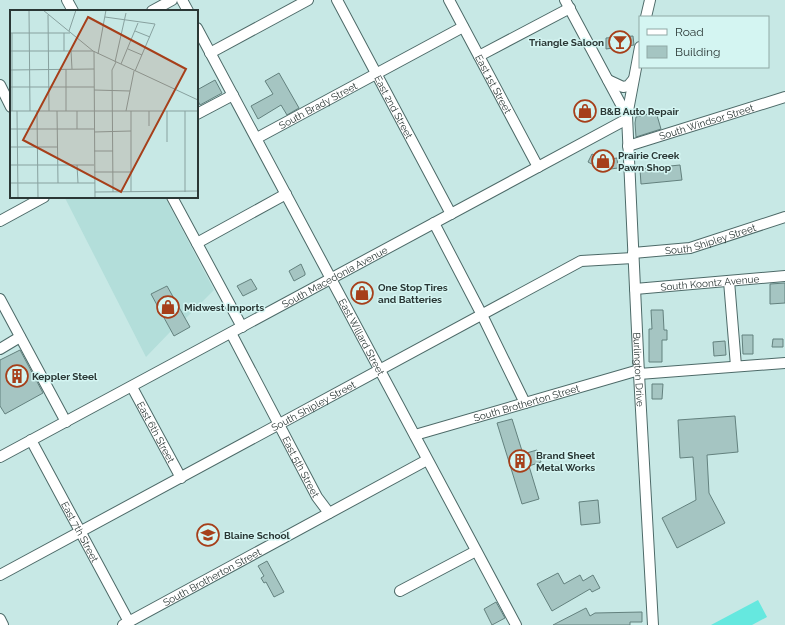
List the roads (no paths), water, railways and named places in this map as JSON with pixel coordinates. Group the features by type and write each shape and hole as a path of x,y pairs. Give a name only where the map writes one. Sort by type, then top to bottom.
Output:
{"street":[{"path":"67,0 72,10"},
{"path":"154,10 172,0"},
{"path":"182,0 187,10"},
{"path":"210,53 308,0"},
{"name":"East 2nd Street","path":"337,0 451,214"},
{"name":"East 1st Street","path":"449,0 538,167"},
{"path":"646,16 650,0"},
{"path":"479,56 568,4 627,117"},
{"name":"South Brady Street","path":"256,138 463,27"},
{"name":"East Willard Street","path":"198,30 516,625"},
{"path":"627,117 639,52"},
{"path":"608,80 623,87 628,86 633,80"},
{"path":"4,89 10,104"},
{"path":"198,113 233,95"},
{"name":"South Windsor Street","path":"628,146 785,96"},
{"name":"South Macedonia Avenue","path":"0,458 538,167 627,117"},
{"name":"Burlington Drive","path":"627,117 653,625"},
{"path":"197,243 286,194"},
{"path":"0,221 42,198"},
{"path":"173,198 242,327"},
{"name":"South Shipley Street","path":"0,575 482,316 583,260 690,248 785,217"},
{"path":"434,223 482,316 524,403"},
{"name":"South Koontz Avenue","path":"635,289 785,276"},
{"path":"728,281 736,366"},
{"path":"0,299 66,422"},
{"name":"East 5th Street","path":"231,333 317,497 329,514"},
{"path":"0,350 20,337"},
{"name":"South Brotherton Street","path":"415,436 524,403 639,372 785,363"},
{"name":"East 6th Street","path":"132,386 181,478"},
{"name":"East 7th Street","path":"31,440 80,532 126,624"},
{"name":"South Brotherton Street","path":"126,624 427,460"},
{"path":"400,591 476,551"},
{"path":"0,619 3,625"}],"place":[{"name":"Triangle Saloon","path":"620,42"},
{"name":"B&B Auto Repair","path":"585,111"},
{"name":"Prairie Creek Pawn Shop","path":"603,161"},
{"name":"One Stop Tires and Batteries","path":"362,293"},
{"name":"Midwest Imports","path":"168,307"},
{"name":"Keppler Steel","path":"17,376"},
{"name":"Brand Sheet Metal Works","path":"520,461"},
{"name":"Blaine School","path":"208,535"}]}
